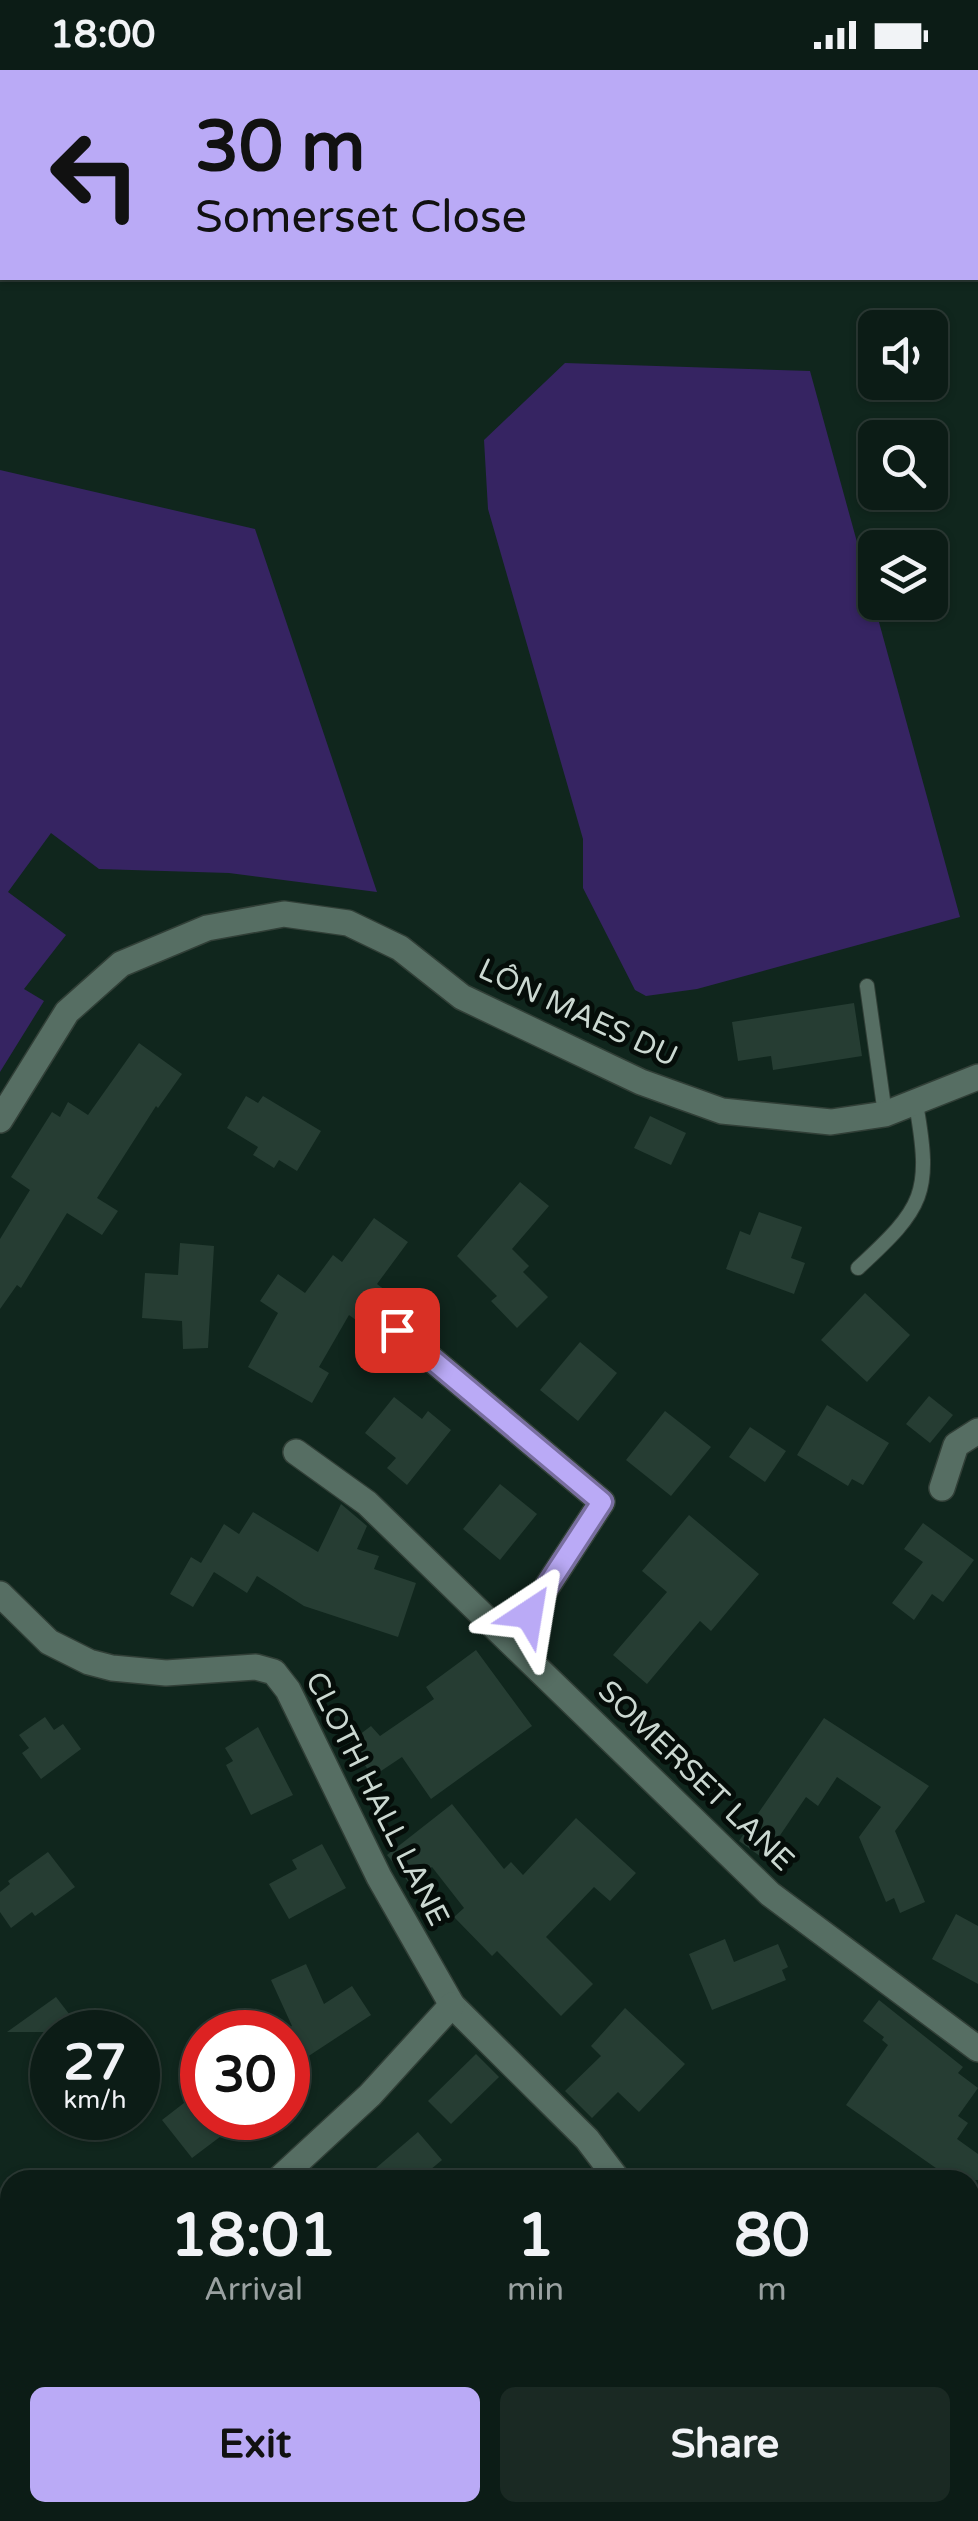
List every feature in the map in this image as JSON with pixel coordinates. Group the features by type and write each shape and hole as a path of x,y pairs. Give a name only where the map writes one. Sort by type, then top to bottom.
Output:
{"street":[{"name":"LÔN MAES DU","path":"0,1120 67,1012 121,964 207,928 284,914 348,923 400,948 462,997 641,1082 722,1111 831,1122 885,1114 978,1077"},
{"path":"397,1330 602,1502 510,1642"},
{"path":"942,1488 956,1445 978,1430"},
{"name":"SOMERSET LANE","path":"296,1452 367,1503 770,1894 978,2049"},
{"name":"CLOTH HALL LANE","path":"0,1594 49,1642 100,1665 166,1672 256,1667 274,1672 288,1690 378,1877 452,2005 588,2140 610,2170"},
{"path":"289,2170 370,2095 452,2005"}],"lane":[{"path":"867,986 885,1114"},
{"path":"858,1268 896,1232 922,1193 924,1151 916,1104"}],"shaded area":[{"path":"565,363 810,371 858,546 858,620 878,620 960,917 697,989 646,996 635,990 583,888 583,839 488,509 484,440"},
{"path":"0,470 255,529 377,892 229,873 99,869 51,833 8,892 66,935 24,989 44,1001 0,1072"}],"building":[{"path":"854,1003 862,1056 773,1070 771,1056 738,1061 732,1022"},
{"path":"139,1043 182,1074 156,1106 97,1198 118,1211 102,1235 67,1213 21,1288 17,1285 0,1309 0,1239 30,1190 11,1177 52,1112 60,1117 68,1102 88,1115"},
{"path":"246,1096 258,1103 263,1096 321,1131 297,1171 279,1160 274,1168 253,1155 258,1147 227,1128"},
{"path":"650,1116 686,1133 671,1165 634,1148"},
{"path":"520,1182 549,1206 512,1249 529,1266 523,1272 548,1297 517,1328 491,1301 497,1296 457,1256"},
{"path":"759,1212 802,1227 791,1258 805,1263 794,1294 726,1269 740,1231 750,1235"},
{"path":"374,1218 408,1242 377,1284 385,1290 360,1323 349,1315 319,1367 329,1373 312,1403 248,1367 278,1313 260,1301 278,1274 305,1293 333,1255 342,1262"},
{"path":"180,1243 214,1246 208,1348 183,1349 182,1321 142,1318 145,1273 178,1275"},
{"path":"865,1293 910,1335 867,1382 821,1340"},
{"path":"580,1342 617,1373 578,1421 540,1390"},
{"path":"929,1396 953,1415 930,1443 906,1424"},
{"path":"394,1397 422,1419 428,1411 451,1430 407,1485 387,1468 396,1458 365,1433"},
{"path":"827,1405 889,1443 863,1485 852,1479 848,1486 797,1455"},
{"path":"665,1411 711,1447 671,1496 626,1460"},
{"path":"750,1427 786,1451 765,1482 729,1457"},
{"path":"500,1484 537,1514 500,1560 463,1529"},
{"path":"341,1504 367,1526 357,1549 379,1556 374,1569 416,1583 398,1637 304,1606 257,1576 247,1593 214,1572 193,1607 170,1594 191,1557 201,1563 224,1524 239,1534 253,1512 318,1552"},
{"path":"689,1515 759,1574 711,1631 700,1621 647,1684 613,1655 667,1592 642,1571"},
{"path":"923,1523 974,1560 943,1602 932,1594 914,1620 892,1603 923,1562 904,1549"},
{"path":"476,1650 532,1726 431,1799 402,1757 372,1777 351,1741 371,1726 380,1736 434,1699 426,1687"},
{"path":"45,1717 54,1730 63,1724 81,1749 41,1779 22,1753 29,1748 19,1735"},
{"path":"824,1718 929,1786 895,1831 925,1902 900,1913 894,1898 886,1902 859,1837 881,1807 837,1777 818,1806 806,1797 764,1859 739,1841"},
{"path":"258,1727 293,1795 251,1815 226,1765 233,1761 225,1748"},
{"path":"452,1804 504,1869 511,1862 523,1875 576,1818 636,1873 610,1901 594,1887 546,1937 593,1984 561,2016 497,1951 492,1956 454,1917 464,1908 432,1867 410,1884 387,1855"},
{"path":"322,1844 346,1888 289,1919 269,1884 297,1869 292,1860"},
{"path":"48,1852 75,1887 11,1928 0,1912 0,1892 10,1884 8,1881"},
{"path":"956,1914 978,1926 978,1984 932,1959"},
{"path":"725,1939 734,1962 778,1944 788,1967 782,1970 786,1980 712,2010 689,1954"},
{"path":"306,1964 324,2004 352,1986 371,2015 310,2055 310,2010 285,2010 271,1980"},
{"path":"56,1997 66,2010 38,2010"},
{"path":"879,2000 963,2067 958,2073 978,2088 958,2116 968,2123 957,2139 978,2154 978,2170 939,2170 846,2105 888,2045 882,2040 884,2037 863,2021"},
{"path":"625,2008 685,2064 639,2112 618,2092 592,2118 565,2091 601,2056 591,2046"},
{"path":"30,2016 30,2032 7,2032"},
{"path":"476,2054 499,2077 451,2124 428,2101"},
{"path":"180,2106 180,2140 216,2140 192,2158 162,2120"},
{"path":"418,2132 442,2160 430,2170 374,2170"}],"route":[{"path":"397,1330 602,1502 529,1614"}]}
